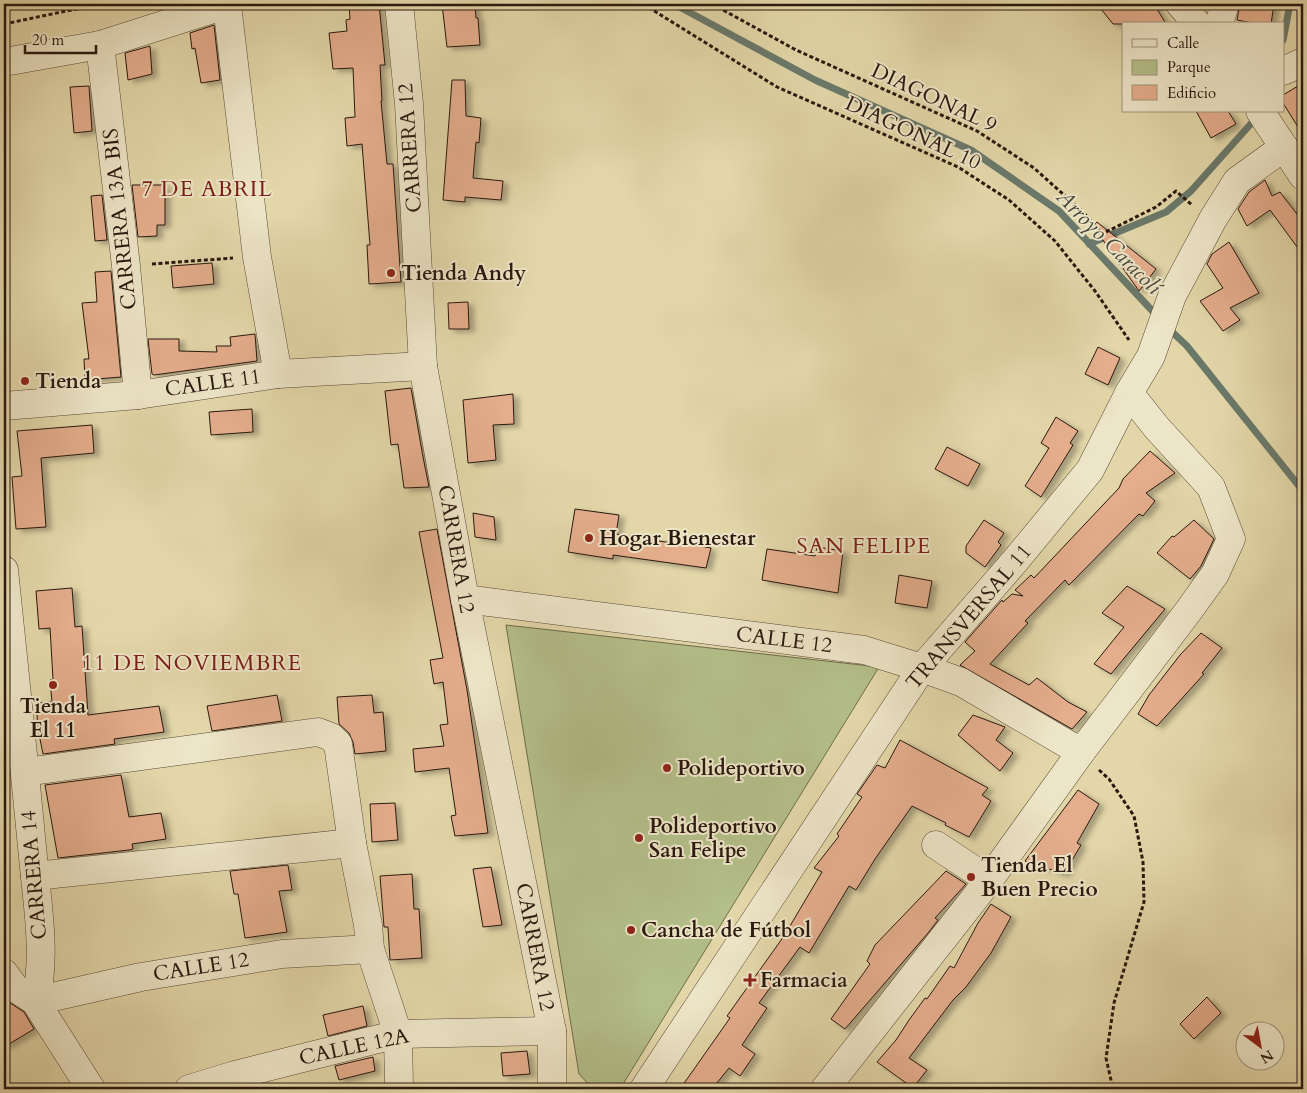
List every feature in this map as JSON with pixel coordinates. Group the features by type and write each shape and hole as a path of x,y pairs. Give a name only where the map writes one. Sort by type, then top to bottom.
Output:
{"street":[{"path":"4,62 100,45 228,4 257,257 278,374"},
{"name":"CARRERA 12","path":"399,4 409,104 423,366 465,599 552,1031 552,1089"},
{"path":"1180,4 1195,22"},
{"path":"1219,22 1225,4"},
{"name":"CARRERA 13A BIS","path":"100,45 126,266 138,394"},
{"path":"1284,71 1303,62"},
{"path":"1264,118 1303,176"},
{"name":"TRANSVERSAL 11","path":"644,1089 922,668 1015,562 1090,470 1148,360 1172,296 1213,218 1236,181 1284,147"},
{"name":"CALLE 11","path":"4,406 138,394 278,374 423,366"},
{"path":"825,1089 989,880 1081,752 1215,574 1231,539 1211,487 1129,394"},
{"name":"CARRERA 14","path":"4,570 40,935 40,986 35,1001"},
{"name":"CALLE 12","path":"465,599 864,650 961,682 1081,752"},
{"path":"25,772 318,732 331,737 338,744 352,843 368,925 370,949 398,1034 398,1089"},
{"path":"35,876 352,843"},
{"path":"936,845 989,880"},
{"name":"CALLE 12","path":"35,1001 141,977 282,954 370,949"},
{"path":"4,973 15,988 35,1001 91,1089"},
{"name":"CALLE 12A","path":"189,1089 240,1082 398,1034 552,1031"}],"path":[{"path":"4,24 100,4"},
{"name":"DIAGONAL 10","path":"643,4 777,87 958,167 1009,200 1054,241 1148,360"},
{"name":"DIAGONAL 9","path":"712,4 796,50 977,131 1034,168 1084,213 1102,234 1156,207 1176,191 1188,202"},
{"path":"126,266 257,257"},
{"path":"1081,752 1109,779 1134,816 1143,862 1144,902 1114,1003 1106,1058 1112,1089"}],"green space":[{"path":"506,625 879,667 620,1089 593,1089 579,1074"}],"building":[{"path":"349,4 379,4 385,65 380,65 381,101 387,164 393,164 401,282 369,284 367,245 370,245 362,144 347,146 345,118 355,117 353,68 333,69 329,33 347,31 346,20 350,19"},
{"path":"442,4 475,4 480,45 447,47"},
{"path":"1097,4 1154,4 1165,22 1122,22 1122,24 1113,24"},
{"path":"1240,4 1274,4 1271,22 1237,20"},
{"path":"214,25 220,80 201,83 195,48 192,49 190,33"},
{"path":"150,46 152,74 128,80 125,53"},
{"path":"452,80 465,80 466,116 481,118 479,143 476,142 473,178 503,181 501,200 465,197 465,202 443,200"},
{"path":"1303,83 1303,135 1284,105 1284,94"},
{"path":"89,86 92,131 74,133 70,87"},
{"path":"1197,112 1229,112 1236,124 1211,138"},
{"path":"1265,180 1272,196 1280,192 1303,222 1303,255 1270,210 1247,226 1238,209 1249,192"},
{"path":"132,185 165,185 165,225 157,225 157,236 138,237"},
{"path":"102,195 107,240 95,241 91,196"},
{"path":"1097,222 1156,269 1139,291 1093,226"},
{"path":"1229,242 1259,293 1230,308 1240,320 1223,331 1200,301 1223,288 1207,264 1212,254"},
{"path":"212,263 214,284 173,288 171,266"},
{"path":"111,271 121,377 85,380 84,359 89,359 82,303 97,302 95,272"},
{"path":"468,302 469,329 449,329 448,303"},
{"path":"255,334 257,361 152,374 148,339 179,339 179,351 217,352 216,346 231,346 230,337"},
{"path":"1098,347 1120,358 1108,385 1085,374"},
{"path":"411,388 429,487 404,488 398,444 391,445 385,391"},
{"path":"513,394 514,424 493,425 496,460 468,463 463,400"},
{"path":"252,409 253,432 211,435 209,412"},
{"path":"1056,417 1078,431 1070,443 1073,445 1041,497 1025,486 1049,448 1041,443"},
{"path":"92,425 94,453 41,458 46,527 16,529 12,477 22,476 17,431"},
{"path":"947,447 980,464 968,486 935,469"},
{"path":"1150,451 1175,473 1146,493 1155,501 1143,516 1139,514 1069,585 1065,580 1025,621 1028,623 990,664 1029,685 1037,678 1068,702 1087,712 1072,729 960,665 975,651 965,642 1002,600 1003,602 1012,594 1023,596 1015,590 1031,575 1034,578 1119,488 1123,479"},
{"path":"575,509 619,515 616,534 711,548 706,568 613,555 613,559 568,552"},
{"path":"473,513 494,517 496,540 475,537"},
{"path":"984,520 1004,533 998,542 1001,545 985,567 966,553 966,546"},
{"path":"1194,520 1214,539 1201,566 1190,579 1157,553 1172,536 1174,537"},
{"path":"437,529 467,690 488,833 455,836 451,816 456,815 449,768 415,772 413,749 444,746 440,725 448,724 443,682 434,684 430,660 443,658 419,532"},
{"path":"817,547 843,551 838,593 762,580 767,549 815,556"},
{"path":"899,575 932,581 927,608 895,603"},
{"path":"1127,586 1165,609 1111,674 1094,664 1124,627 1102,613"},
{"path":"72,588 75,627 82,626 88,715 159,706 164,732 114,739 115,744 43,754 38,729 36,703 52,702 50,680 53,679 50,628 39,629 36,591"},
{"path":"1201,633 1222,648 1202,673 1204,674 1157,726 1138,714 1149,695 1180,655"},
{"path":"277,695 282,721 212,731 207,706"},
{"path":"372,695 374,713 383,712 386,751 355,754 349,733 339,724 337,697"},
{"path":"973,715 1005,727 996,740 1013,753 1000,771 958,735"},
{"path":"900,740 988,788 982,795 991,801 969,837 912,806 856,890 849,886 809,953 800,947 759,1003 767,1008 742,1045 755,1054 740,1076 729,1068 712,1089 680,1089 730,1018 727,1016 784,936 822,872 814,868 839,836 837,834 862,797 857,794 877,765 885,768"},
{"path":"121,775 129,817 161,813 166,839 132,844 133,849 129,850 58,858 45,785"},
{"path":"1078,790 1099,804 1077,843 1081,845 1064,874 1025,861"},
{"path":"395,803 398,840 372,842 370,804"},
{"path":"288,865 292,890 279,891 287,932 245,938 238,894 234,894 230,871"},
{"path":"491,867 502,925 483,927 473,869"},
{"path":"946,871 966,884 935,918 938,920 928,933 845,1029 831,1019 870,964 867,961 875,945"},
{"path":"412,874 414,909 419,909 422,958 390,960 388,927 384,927 380,876"},
{"path":"991,904 1011,917 991,953 909,1058 927,1070 913,1088 877,1062 896,1040 950,966 954,968 978,923"},
{"path":"1207,997 1221,1013 1194,1039 1180,1024"},
{"path":"4,999 24,1012 34,1029 4,1047"},
{"path":"363,1006 367,1026 328,1036 323,1015"},
{"path":"527,1051 530,1074 503,1076 501,1053"},
{"path":"373,1057 375,1071 339,1080 335,1066"}],"waterway":[{"name":"Arroyo Caracolí","path":"674,4 815,80 971,150 1059,211 1159,318"},
{"path":"1284,35 1290,4"},
{"path":"1089,244 1166,212 1191,191 1256,118"},
{"name":"Arroyo Caracolí","path":"1168,328 1187,346 1303,491"}],"place":[{"name":"Tienda Andy","path":"391,273"},
{"name":"Tienda","path":"25,381"},
{"name":"Hogar Bienestar","path":"589,538"},
{"name":"Tienda El 11","path":"53,685"},
{"name":"Polideportivo","path":"667,768"},
{"name":"Polideportivo San Felipe","path":"639,838"},
{"name":"Tienda El Buen Precio","path":"971,877"},
{"name":"Cancha de Fútbol","path":"631,930"},
{"name":"Farmacia","path":"750,980"}],"district":[{"name":"7 DE ABRIL","path":"207,189"},
{"name":"SAN FELIPE","path":"864,546"},
{"name":"11 DE NOVIEMBRE","path":"192,663"}]}
